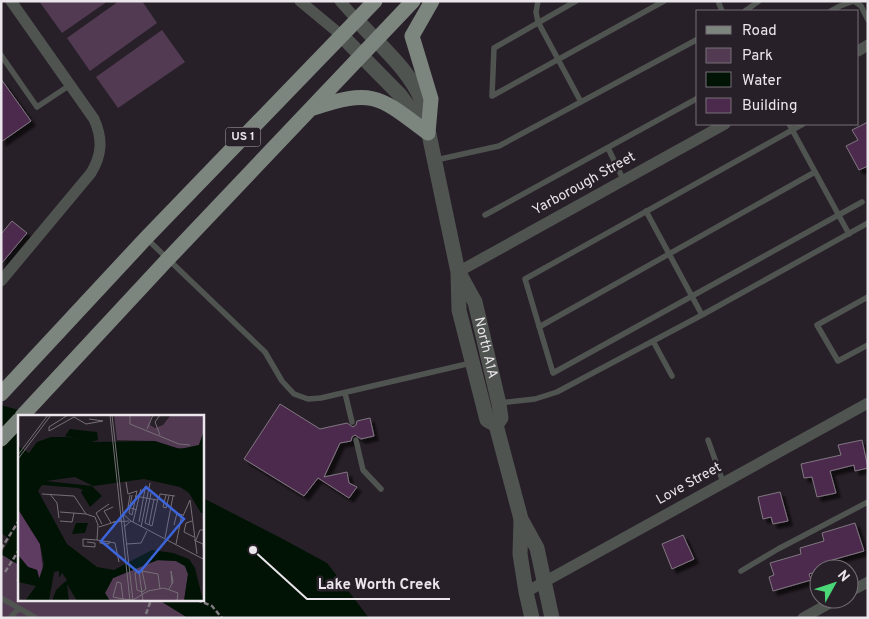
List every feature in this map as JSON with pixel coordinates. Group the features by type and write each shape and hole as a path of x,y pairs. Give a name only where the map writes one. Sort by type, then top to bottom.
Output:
{"main road":[{"name":"US 1","path":"5,391 146,238 375,1"},
{"name":"US 1","path":"23,415 413,1"},
{"path":"428,133 431,99 412,36 432,1"},
{"path":"311,110 346,98 359,96 373,97 394,107 428,133"},
{"path":"1,439 18,421"}],"street":[{"path":"1,281 91,173 100,153 101,141 94,119 11,1"},
{"path":"300,1 341,35"},
{"path":"340,1 357,20"},
{"name":"North A1A","path":"357,20 415,85 422,101 458,272 459,310 472,363 487,420 496,425 521,519 537,548 552,618"},
{"name":"North A1A","path":"341,35 400,95 428,133"},
{"name":"Yarborough Street","path":"458,272 723,125"},
{"name":"North A1A","path":"458,272 475,302 499,404 501,418 496,425"},
{"name":"Love Street","path":"526,592 868,403"},
{"name":"North A1A","path":"521,519 520,554 532,618"},
{"path":"803,618 819,609"}],"lane":[{"path":"538,1 536,12 538,22 581,102"},
{"path":"576,1 494,48 492,96 664,1"},
{"path":"746,10 759,1"},
{"path":"833,10 854,1 861,6 868,20"},
{"path":"434,161 499,146 696,40"},
{"path":"1,56 37,107 70,85"},
{"path":"484,215 696,99"},
{"path":"789,125 849,234"},
{"path":"801,125 525,279 553,373 862,202"},
{"path":"608,148 623,179"},
{"path":"539,327 815,172"},
{"path":"646,211 702,315"},
{"path":"499,404 535,399 557,392 702,315 868,223"},
{"path":"146,238 265,352 282,381 294,394 308,399 321,398 472,363"},
{"path":"868,297 817,325 838,361 868,345"},
{"path":"653,341 672,376"},
{"path":"344,393 352,422"},
{"path":"356,440 363,470 381,489"},
{"path":"708,440 723,482"},
{"path":"741,571 778,549 868,502"},
{"path":"1,598 36,618"},
{"path":"10,618 19,608"}],"path":[{"path":"1,549 18,522"},
{"path":"5,572 18,552"},
{"path":"146,614 150,602"},
{"path":"202,602 212,606 222,618"}],"green space":[{"path":"39,1 108,1 62,33"},
{"path":"119,1 142,1 157,23 90,71 67,38"},
{"path":"162,30 185,62 118,108 96,77"},
{"path":"1,554 18,564 18,602 162,602 188,618 1,618"}],"water":[{"path":"1,405 36,415 18,415 18,564 1,554 10,539 1,533"},
{"path":"204,499 327,563 369,618 188,618 162,602 204,602"}],"building":[{"path":"1,79 31,121 1,142"},
{"path":"868,122 868,166 859,170 846,146 858,140 852,130"},
{"path":"12,221 27,233 1,264 1,234"},
{"path":"280,404 320,429 347,423 353,427 357,421 370,418 374,436 361,439 355,435 351,441 340,443 324,477 347,472 349,483 357,487 349,498 318,478 304,496 244,459"},
{"path":"862,440 868,468 855,471 854,465 830,471 836,493 817,497 812,477 804,478 801,464 841,455 838,445"},
{"path":"780,492 788,521 773,524 771,517 763,519 758,497"},
{"path":"855,523 864,551 836,559 809,559 809,581 773,591 769,577 774,575 770,563 801,554 800,548 824,541 822,533"},
{"path":"683,535 694,559 672,569 662,544"}],"place":[{"name":"Lake Worth Creek","path":"253,550"}]}
